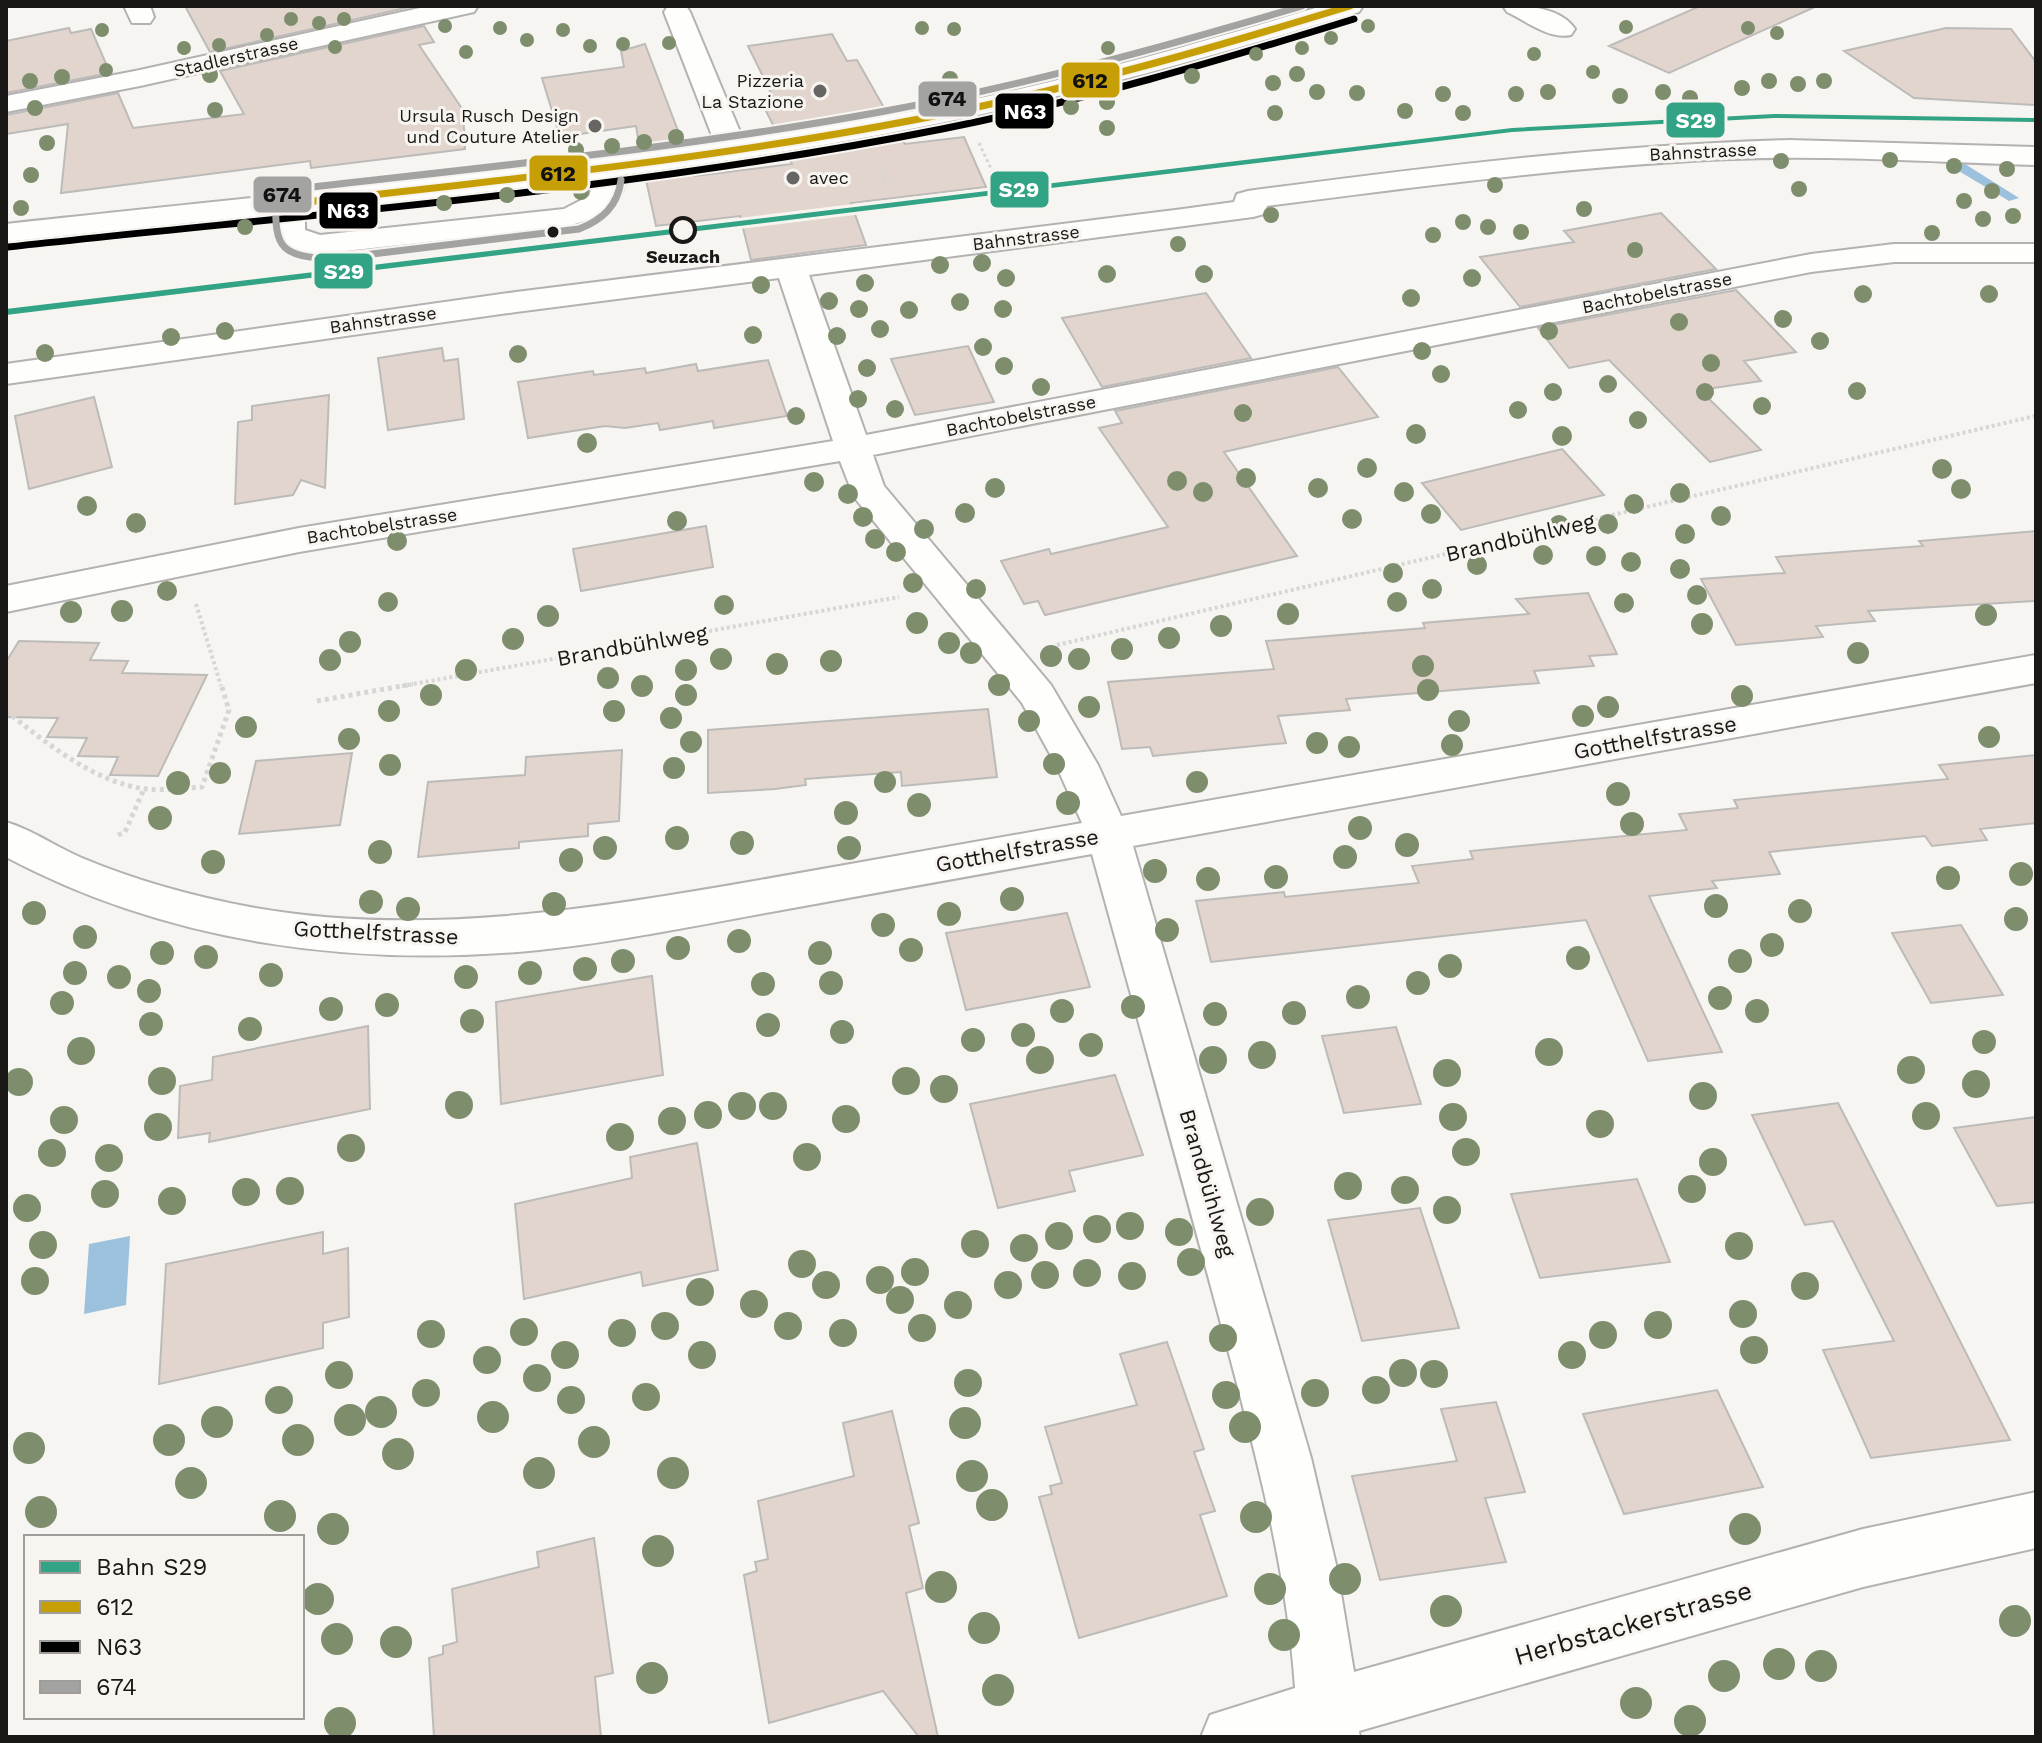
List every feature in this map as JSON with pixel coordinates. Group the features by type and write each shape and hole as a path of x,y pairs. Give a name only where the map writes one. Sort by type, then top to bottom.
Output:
{"street":[{"name":"Stadlerstrasse","path":"6,104 140,78 465,6"},
{"path":"6,233 290,204 733,151 957,111 1230,44 1350,6"},
{"path":"1516,6 1562,29"},
{"path":"677,12 733,151"},
{"name":"Bahnstrasse","path":"6,374 516,302 1253,208 1248,200 1569,160 1753,149 2036,156"},
{"path":"290,204 289,235 317,245 504,225 577,215 595,208 610,185 606,168"},
{"name":"Bachtobelstrasse","path":"6,599 299,540 854,448 1811,263 1894,253 2036,253"},
{"name":"Brandbühlweg","path":"791,268 867,489 1048,713 1077,765 1108,834 1265,1390 1317,1610 1329,1723"},
{"name":"Gotthelfstrasse","path":"6,838 91,882 212,916 317,932 430,938 519,934 610,923 2036,669"},
{"name":"Herbstackerstrasse","path":"1232,1737 1329,1723 1863,1558 2036,1520"}],"path":[{"path":"977,138 993,173"},
{"name":"Brandbühlweg","path":"1005,657 2035,416"},
{"path":"6,711 43,740 110,780 144,789 202,787 229,710 183,562"},
{"name":"Brandbühlweg","path":"317,701 947,589"},
{"path":"118,835 125,832 144,789"}],"water":[{"path":"130,1236 126,1305 84,1314 89,1244"}],"building":[{"path":"185,6 410,6 410,7 210,52"},
{"path":"1700,6 1817,6 1669,73 1609,46"},
{"path":"424,26 434,42 419,45 463,110 465,149 311,168 310,161 61,193 68,124 6,134 6,115 118,93 133,128 244,114 220,71"},
{"path":"69,28 71,33 91,29 110,73 6,93 6,41"},
{"path":"1946,28 2011,29 2036,62 2036,105 1914,98 1844,51"},
{"path":"832,34 847,61 857,60 887,113 776,131 763,105 776,103 748,46"},
{"path":"645,44 683,144 640,150 636,126 560,137 542,78 624,67 621,51"},
{"path":"899,134 905,144 964,137 986,187 851,203 866,245 751,260 740,216 656,226 645,175 692,168 695,176 792,164 787,154"},
{"path":"1661,213 1716,269 1520,307 1480,257 1574,242 1564,231"},
{"path":"1736,290 1796,352 1744,361 1761,381 1700,390 1761,450 1710,462 1609,360 1569,368 1538,328"},
{"path":"1206,293 1251,358 1102,387 1062,318"},
{"path":"968,346 994,402 915,415 891,359"},
{"path":"442,348 444,361 458,359 464,419 388,430 378,358"},
{"path":"768,360 787,416 714,428 713,421 660,430 658,423 625,428 605,426 528,438 518,382 593,371 594,375 645,368 646,373 696,364 698,371"},
{"path":"1338,367 1378,417 1224,452 1297,556 1045,615 1038,601 1024,604 1001,561 1049,549 1051,554 1168,527 1099,428 1122,423 1115,411"},
{"path":"329,395 325,488 301,480 293,495 235,504 238,422 252,420 252,406"},
{"path":"94,397 112,467 29,489 15,416"},
{"path":"1562,449 1604,495 1461,530 1422,483"},
{"path":"706,526 713,567 581,591 573,549"},
{"path":"2036,531 2036,601 1868,611 1875,621 1816,626 1823,637 1736,645 1701,579 1785,573 1776,557 1923,546 1919,541"},
{"path":"1588,593 1617,654 1589,656 1594,666 1534,671 1539,683 1346,699 1350,710 1278,716 1286,743 1153,756 1150,747 1122,749 1108,682 1274,669 1266,641 1425,628 1423,623 1529,614 1516,599"},
{"path":"19,641 99,643 90,660 128,661 122,673 207,675 158,776 110,775 118,757 78,756 87,738 47,737 58,718 6,717 6,662"},
{"path":"988,709 997,777 902,786 901,772 805,779 806,785 708,793 708,730"},
{"path":"622,750 619,821 588,824 588,836 519,842 519,848 418,857 428,782 525,775 526,757"},
{"path":"352,753 340,825 239,834 256,761"},
{"path":"2036,755 2036,823 1980,829 1987,840 1932,846 1925,836 1769,852 1780,874 1712,881 1717,888 1649,896 1722,1052 1648,1061 1586,920 1211,962 1196,901 1284,892 1285,897 1419,883 1412,866 1473,859 1470,851 1687,830 1679,814 1738,808 1734,800 1948,779 1939,765"},
{"path":"1067,913 1090,987 966,1010 946,933"},
{"path":"1961,925 2003,995 1931,1003 1892,933"},
{"path":"652,976 663,1075 501,1104 496,1002"},
{"path":"368,1026 370,1109 209,1142 210,1133 178,1138 180,1086 212,1080 213,1057"},
{"path":"1396,1027 1421,1104 1344,1113 1322,1036"},
{"path":"1115,1075 1143,1155 1069,1171 1075,1191 998,1208 970,1104"},
{"path":"1838,1103 2010,1440 1871,1458 1823,1350 1894,1341 1833,1221 1805,1225 1752,1115"},
{"path":"2036,1117 2036,1202 1997,1206 1954,1128"},
{"path":"697,1143 718,1270 643,1286 641,1272 524,1299 515,1204 632,1178 630,1157"},
{"path":"1637,1179 1670,1262 1540,1278 1511,1194"},
{"path":"1420,1208 1459,1328 1362,1341 1328,1220"},
{"path":"323,1232 323,1254 348,1248 349,1317 323,1323 323,1348 159,1384 166,1264"},
{"path":"1167,1342 1204,1449 1194,1452 1215,1511 1200,1515 1227,1596 1079,1638 1039,1497 1052,1494 1050,1486 1062,1483 1045,1427 1137,1405 1120,1354"},
{"path":"1717,1390 1763,1487 1624,1514 1583,1414"},
{"path":"1496,1402 1525,1492 1485,1498 1506,1562 1380,1580 1352,1476 1457,1461 1441,1409"},
{"path":"892,1411 919,1523 909,1526 923,1588 906,1593 938,1737 919,1737 883,1691 769,1723 744,1575 757,1571 755,1562 768,1559 758,1501 854,1476 843,1423"},
{"path":"594,1538 613,1673 595,1677 601,1737 434,1737 429,1658 443,1654 443,1646 457,1642 452,1589 539,1567 537,1552"}],"waterway":[{"path":"1961,167 2013,198"}],"rail line":[{"name":"S29","path":"6,312 1512,130 1774,116 2036,120"}],"transit line":[{"name":"674","path":"621,180 617,198 608,211 595,222 579,229 331,259 290,253 283,248 276,232 276,201 287,190 658,146 880,112 1092,65 1302,6"},
{"name":"612","path":"290,204 623,165 871,128 1103,77 1350,6"},
{"name":"N63","path":"8,247 555,187 881,140 1061,103 1354,19"}],"place":[{"name":"Pizzeria La Stazione","path":"820,91"},
{"name":"Ursula Rusch Design und Couture Atelier","path":"595,126"},
{"name":"avec","path":"793,178"},
{"name":"Seuzach","path":"683,230"}]}
